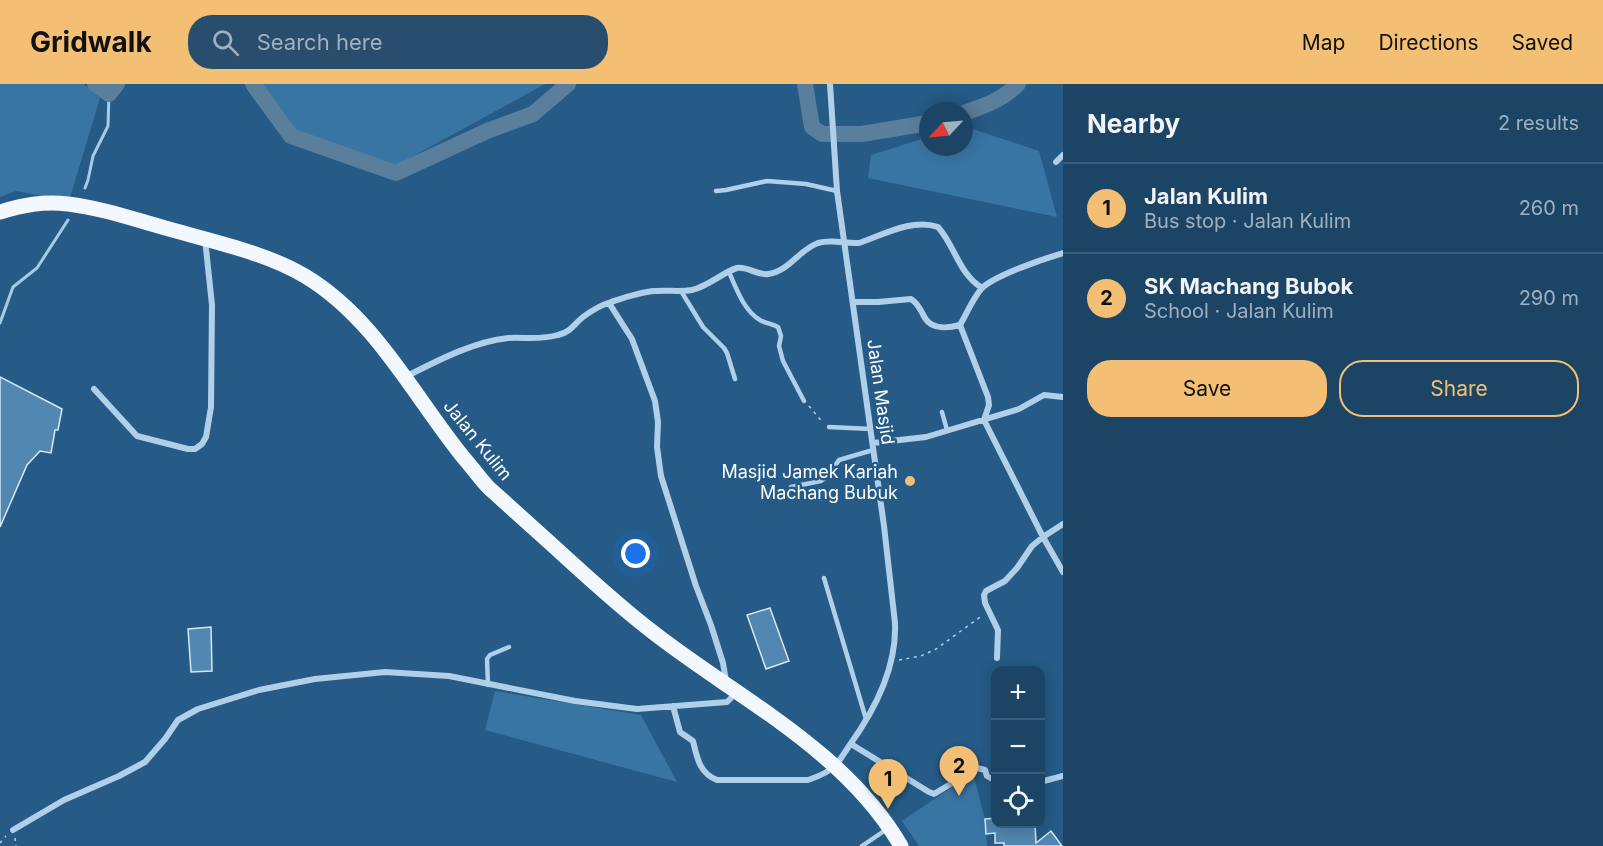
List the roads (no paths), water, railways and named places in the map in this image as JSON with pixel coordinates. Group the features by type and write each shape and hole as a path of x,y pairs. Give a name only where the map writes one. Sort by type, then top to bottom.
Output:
{"main road":[{"name":"Jalan Kulim","path":"0,212 35,203 66,204 98,209 250,252 306,276 331,294 372,334 487,485 652,632 791,731 835,766 868,800 901,846"}],"street":[{"name":"Jalan Masjid","path":"830,84 837,191 884,526 896,638 882,689 867,721 835,766"},
{"path":"1056,162 1063,155"},
{"path":"405,377 467,349 494,341 559,335 573,327 582,318 609,303 638,294 692,290 740,268 769,274 780,270 808,248 820,243 845,241 851,244 859,243 915,225 930,224 938,227 961,266 982,288"},
{"path":"94,389 137,436 188,449 202,444 206,437 211,407 212,384 212,305 205,239"},
{"path":"853,302 911,299 920,308 925,319 934,325 948,328 960,325 982,288 1009,273 1063,253"},
{"path":"13,830 64,800 146,762 178,720 198,709 260,690 315,679 385,672 449,676 575,702 637,709 727,702 732,689 661,476 655,401 632,339 609,303"},
{"path":"960,325 988,397 989,405 984,420 1063,572"},
{"path":"873,447 926,436 1019,410 1044,395 1063,397"},
{"path":"997,658 998,630 985,603 984,595 986,591 1005,581 1027,552 1043,537 1063,524"},
{"path":"673,706 680,732 693,741 697,760 709,777 717,780 808,780 835,766"},
{"path":"850,744 934,794 977,768 985,770 987,776 991,778"},
{"path":"1045,781 1063,776"}],"lane":[{"path":"716,191 767,181 806,184 837,191"},
{"path":"729,272 750,313 761,321 778,327 783,361 804,401"},
{"path":"681,291 703,327 724,348 735,379"},
{"path":"942,412 947,430"},
{"path":"829,427 871,429"},
{"path":"791,487 821,481 827,477 839,460 873,447"},
{"path":"824,578 867,721"},
{"path":"488,685 487,659 490,655 509,647"},
{"path":"862,846 890,828"}],"waterway":[{"path":"95,84 109,94 117,84"},
{"path":"253,84 291,136 396,173 487,131 533,114 568,84"},
{"path":"805,84 812,127 822,134 862,134 919,124"},
{"path":"973,110 1000,98 1018,84"},
{"path":"85,188 93,156 108,126 109,94"},
{"path":"0,323 13,287 37,268 68,220"}],"place":[{"name":"Masjid Jamek Kariah Machang Bubuk","path":"910,481"},
{"name":"SK Machang Bubok","path":"959,796"},
{"name":"Jalan Kulim","path":"888,809"}]}
